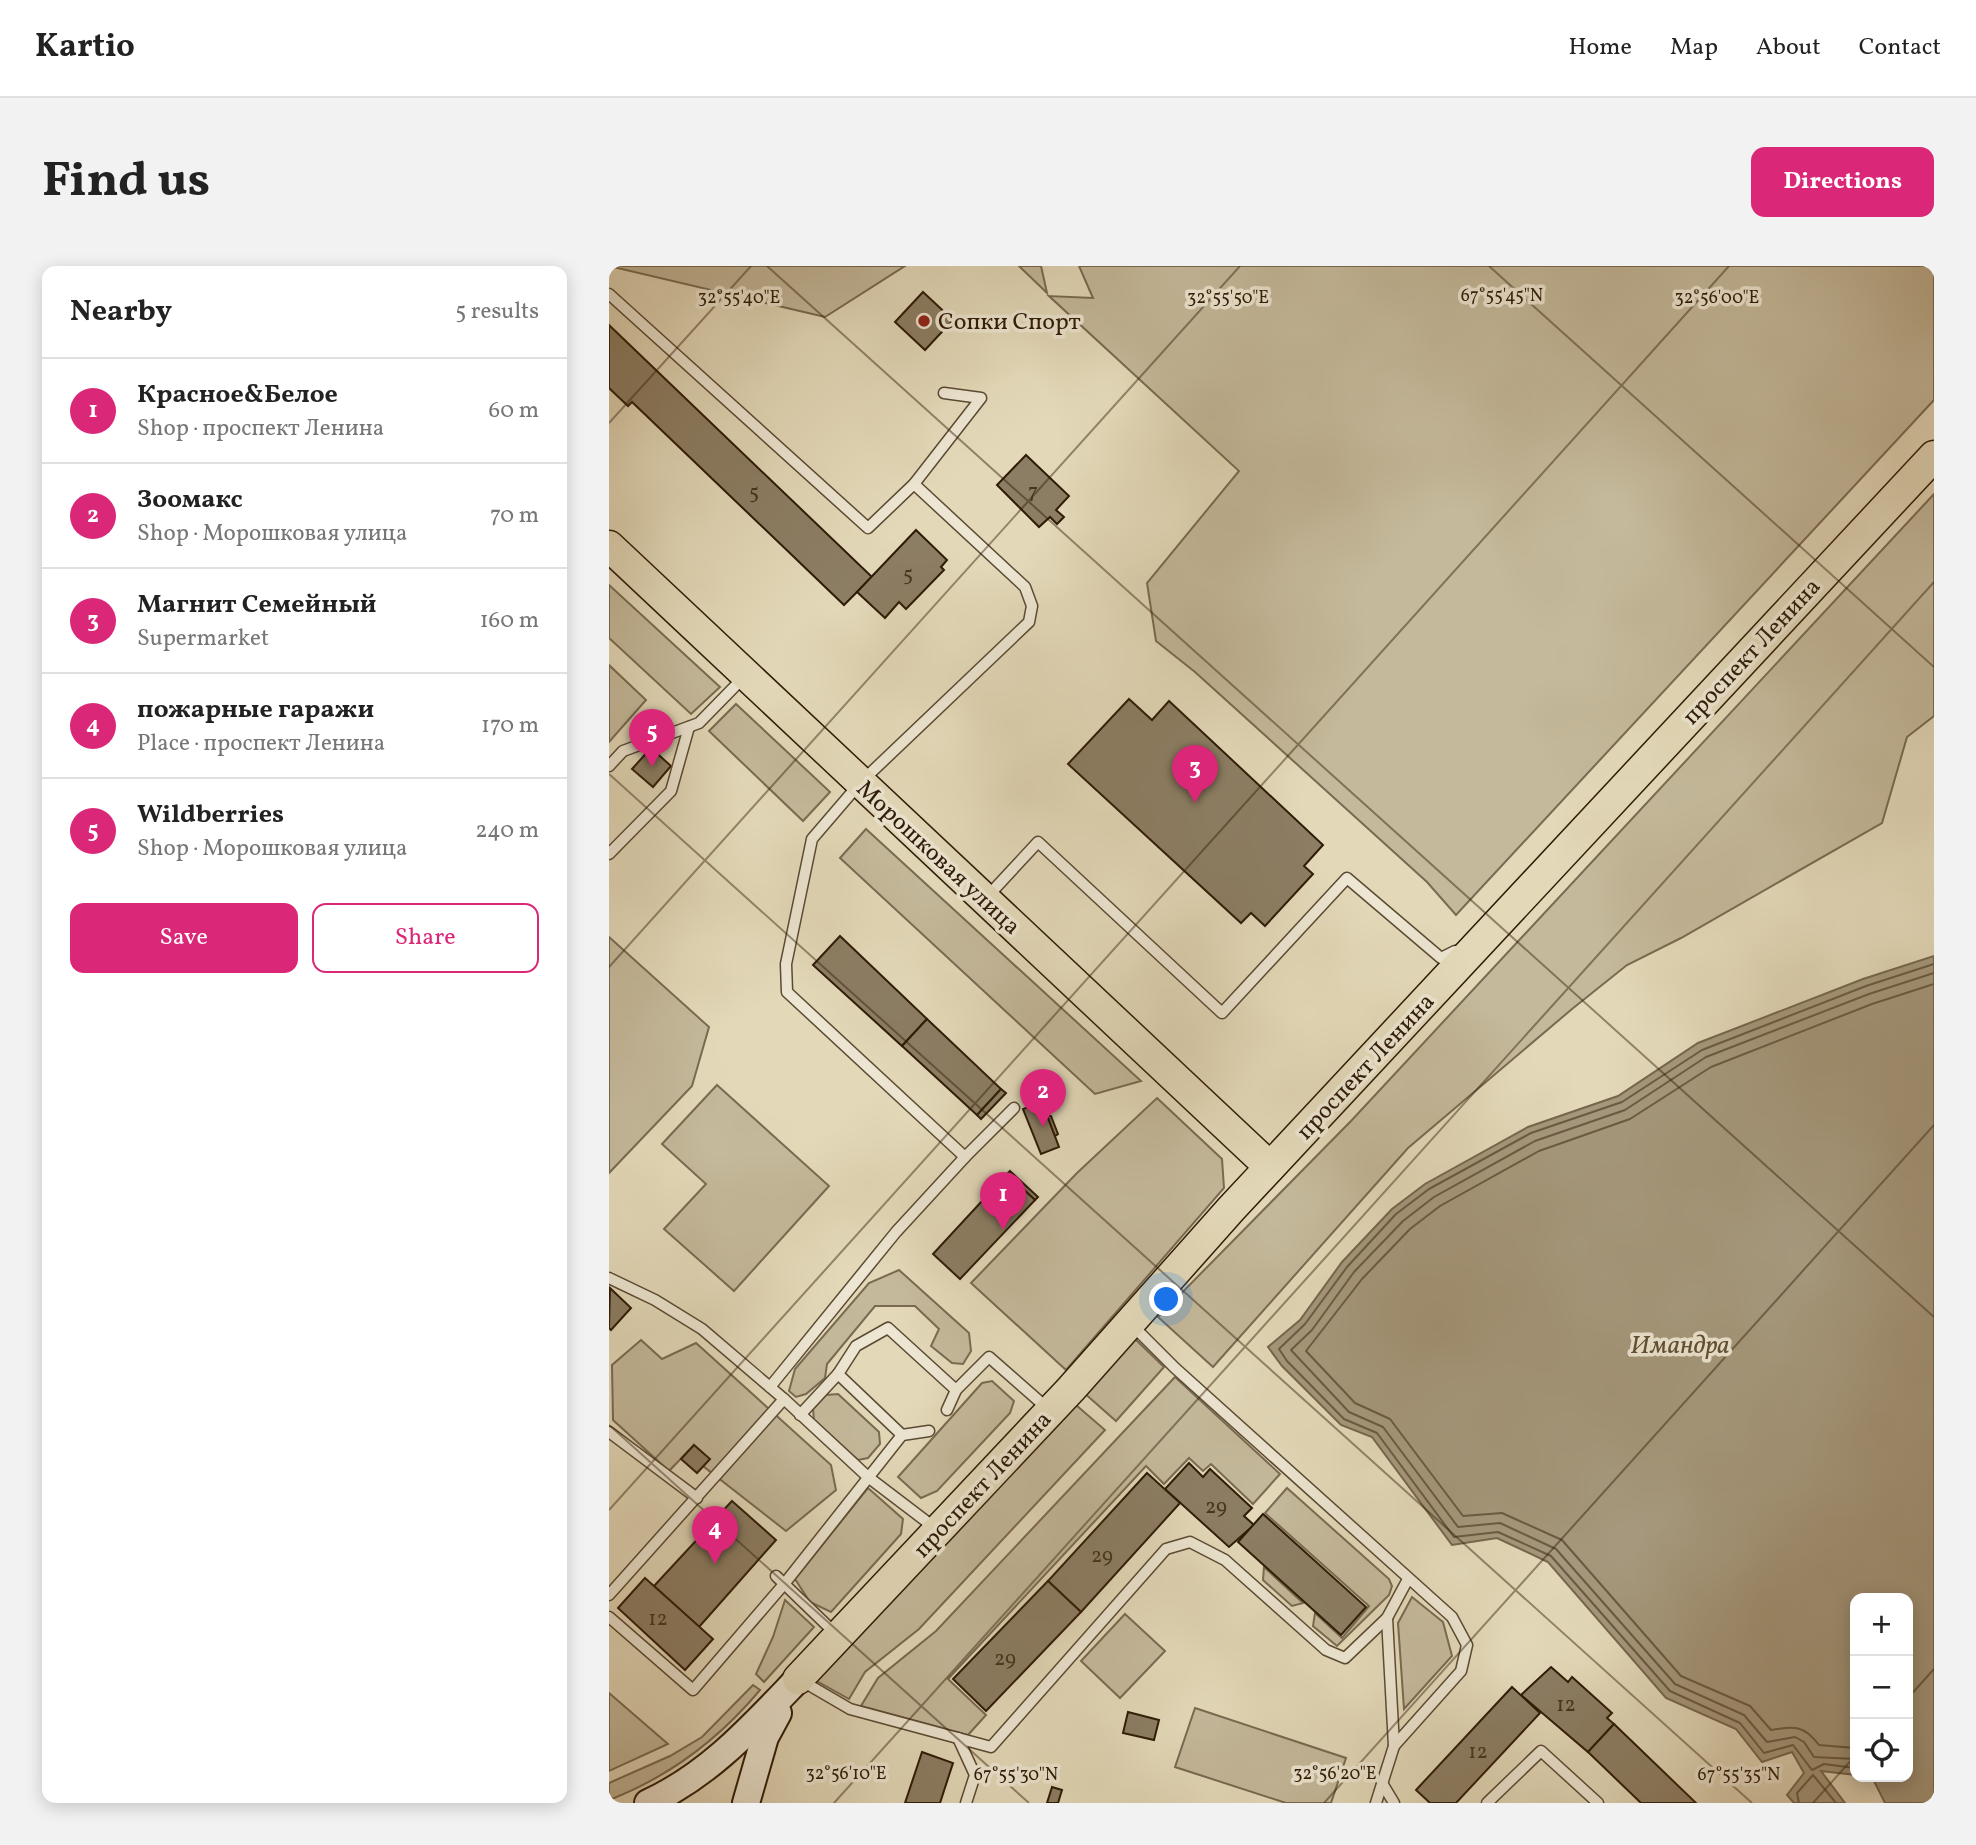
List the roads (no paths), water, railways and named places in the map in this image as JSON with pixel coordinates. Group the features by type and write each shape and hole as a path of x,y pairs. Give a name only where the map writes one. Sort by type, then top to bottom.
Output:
{"main road":[{"name":"проспект Ленина","path":"660,1802 737,1744 1051,1411 1270,1167 1934,456"},
{"name":"Морошковая улица","path":"609,546 1270,1167"},
{"name":"проспект Ленина","path":"746,1803 765,1737 798,1679"}],"lane":[{"path":"609,293 868,528 914,484 981,398 944,393"},
{"path":"914,484 1025,587 1032,606 1029,622 860,783 812,839 786,964 787,992 964,1157"},
{"path":"609,766 623,751 699,723 746,675"},
{"path":"609,854 671,791 689,727"},
{"path":"985,900 1038,842 1222,1013 1347,878 1441,958 1451,956 1461,946"},
{"path":"1479,925 1512,907"},
{"path":"770,1387 896,1232 964,1157 1014,1108"},
{"path":"609,1278 655,1300 702,1329 784,1399 868,1477 938,1531"},
{"path":"1129,1322 1452,1617 1467,1645 1461,1671 1394,1746"},
{"path":"800,1415 838,1374 856,1346 888,1328 956,1390"},
{"path":"947,1410 956,1390 989,1357 1051,1411"},
{"path":"838,1374 902,1435"},
{"path":"609,1595 784,1399"},
{"path":"609,1617 693,1690 785,1583 902,1435 929,1430"},
{"path":"609,1432 697,1498"},
{"path":"798,1679 850,1709 991,1747 1166,1549 1190,1542 1225,1560 1326,1650 1345,1658 1387,1618 1408,1579"},
{"path":"776,1576 838,1637"},
{"path":"1376,1803 1394,1746 1387,1618"},
{"path":"958,1738 975,1775 966,1803"},
{"path":"1487,1803 1541,1751 1598,1803"},
{"path":"1382,1783 1394,1803"}],"water":[{"name":"Имандра","path":"1934,956 1934,1803 1885,1803 1874,1782 1913,1782 1913,1593 1850,1593 1850,1774 1821,1771 1845,1803 1794,1803 1787,1795 1804,1773 1792,1752 1762,1762 1736,1729 1666,1698 1548,1562 1497,1538 1452,1545 1372,1437 1341,1425 1282,1366 1268,1347 1300,1320 1342,1262 1392,1209 1425,1184 1528,1127 1618,1096 1698,1043 1863,979"}],"place":[{"name":"Сопки Спорт","path":"924,321"},
{"name":"Wildberriеs","path":"652,767"},
{"name":"Магнит Семейный","path":"1195,803"},
{"name":"Зоомакс","path":"1043,1127"},
{"name":"Красное&Белое","path":"1003,1230"},
{"name":"пожарные гаражи","path":"715,1564"}]}
